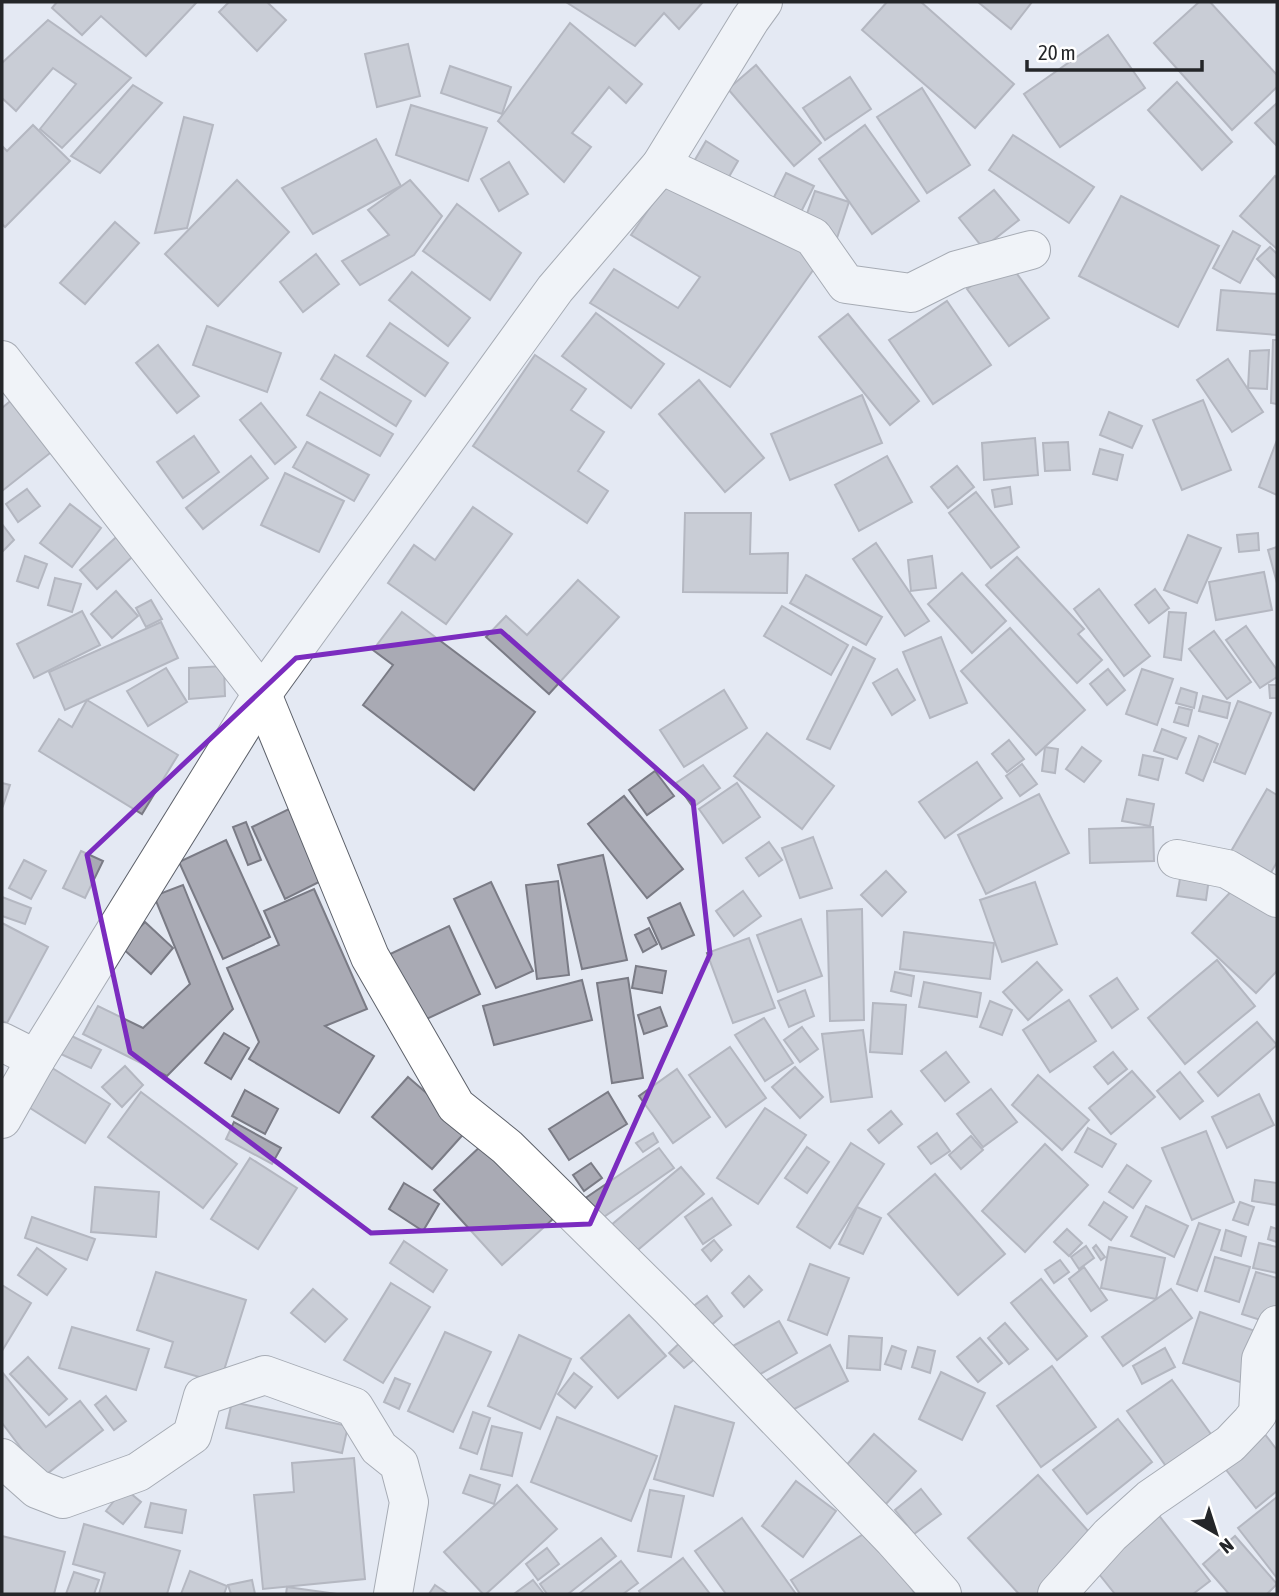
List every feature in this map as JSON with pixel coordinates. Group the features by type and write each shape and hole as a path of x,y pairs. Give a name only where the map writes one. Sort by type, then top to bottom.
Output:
{"street":[{"path":"2,1119 36,1059 262,694 555,289 661,165 750,20 764,2"},
{"path":"661,165 813,237 846,284 911,293 957,270 1031,250"},
{"path":"2,360 262,694 370,957 456,1106 507,1147 671,1309 893,1539 942,1594"},
{"path":"1177,859 1227,869 1277,898"},
{"path":"2,1042 36,1059"},
{"path":"1056,1594 1110,1535 1150,1499 1264,1420 1258,1413 1261,1359 1277,1325"},
{"path":"2,1458 37,1489 63,1499 138,1472 192,1435 203,1396 265,1376 354,1407 379,1448 399,1464 409,1502 393,1594"}],"highlighted area":[{"path":"501,631 693,801 710,954 590,1224 371,1233 130,1052 87,855 296,658"}],"building":[{"path":"57,2 197,2 146,56 101,16 82,35 52,8"},
{"path":"229,2 267,2 286,20 257,51 219,12"},
{"path":"566,2 703,2 679,29 664,13 635,46"},
{"path":"887,2 921,2 1014,84 975,128 862,30"},
{"path":"978,2 1032,2 1011,29"},
{"path":"1199,2 1210,2 1277,75 1277,87 1232,130 1154,43"},
{"path":"48,20 131,78 62,148 40,129 76,84 53,68 16,111 2,98 2,63"},
{"path":"570,23 642,84 626,103 609,87 572,133 591,147 564,182 498,121"},
{"path":"1108,35 1145,88 1060,147 1024,94"},
{"path":"408,44 420,96 377,107 365,54"},
{"path":"756,65 821,143 794,166 728,89"},
{"path":"450,66 511,87 502,114 441,93"},
{"path":"850,77 871,109 825,140 803,108"},
{"path":"1177,82 1232,142 1202,170 1148,110"},
{"path":"133,85 162,103 100,173 71,156"},
{"path":"922,88 970,165 927,193 877,117"},
{"path":"1277,103 1277,146 1255,123"},
{"path":"411,105 487,128 468,181 396,155"},
{"path":"184,117 213,125 187,228 155,233"},
{"path":"33,125 70,161 5,227 2,224 2,146 7,151"},
{"path":"865,125 919,201 872,234 819,159"},
{"path":"1013,135 1094,187 1069,223 989,170"},
{"path":"376,139 401,186 313,234 282,188"},
{"path":"706,141 738,161 722,189 689,170"},
{"path":"509,162 528,194 499,211 481,179"},
{"path":"786,173 814,186 796,222 768,209"},
{"path":"1275,176 1277,178 1277,249 1240,216"},
{"path":"237,180 289,232 218,306 165,254"},
{"path":"410,180 442,216 414,255 360,285 342,261 389,235 368,210"},
{"path":"666,184 821,259 730,387 590,303 614,269 678,308 700,277 631,235"},
{"path":"994,190 1019,220 983,248 959,218"},
{"path":"815,191 849,202 837,238 803,225"},
{"path":"1121,196 1219,246 1178,327 1079,276"},
{"path":"457,204 521,253 490,300 423,251"},
{"path":"115,222 139,243 85,304 60,283"},
{"path":"1233,231 1260,246 1240,283 1213,268"},
{"path":"1270,247 1277,254 1277,279 1257,259"},
{"path":"316,254 339,284 303,312 280,282"},
{"path":"1007,260 1049,318 1009,346 967,289"},
{"path":"412,272 470,318 448,346 389,300"},
{"path":"1221,290 1277,294 1277,335 1217,330"},
{"path":"947,301 991,365 933,404 889,340"},
{"path":"596,313 664,364 631,408 562,356"},
{"path":"848,314 919,401 890,425 819,337"},
{"path":"390,323 448,363 425,396 367,356"},
{"path":"207,326 281,353 267,392 193,365"},
{"path":"1273,340 1277,340 1277,404 1271,403"},
{"path":"158,345 199,396 177,413 136,363"},
{"path":"1269,350 1267,389 1248,388 1250,351"},
{"path":"335,355 411,401 396,426 321,379"},
{"path":"535,355 586,389 571,410 604,432 578,471 608,491 587,523 473,446"},
{"path":"1228,359 1263,412 1232,432 1197,380"},
{"path":"699,380 764,458 725,492 659,414"},
{"path":"32,383 54,450 2,491 2,408"},
{"path":"320,392 393,434 380,456 307,415"},
{"path":"862,395 882,443 790,480 771,434"},
{"path":"1203,400 1231,470 1182,490 1153,420"},
{"path":"261,403 296,447 275,464 240,420"},
{"path":"1109,412 1142,426 1132,448 1100,435"},
{"path":"194,436 219,472 183,498 157,462"},
{"path":"1035,438 1038,475 984,480 982,443"},
{"path":"1277,440 1277,495 1259,487"},
{"path":"307,442 369,475 354,501 293,467"},
{"path":"1068,442 1070,470 1045,471 1043,443"},
{"path":"1100,449 1123,455 1117,480 1093,474"},
{"path":"251,456 268,478 203,529 186,508"},
{"path":"887,456 912,502 859,531 835,485"},
{"path":"957,466 974,487 948,508 931,487"},
{"path":"285,473 344,501 319,552 261,525"},
{"path":"1010,487 1012,504 995,507 992,490"},
{"path":"27,489 40,506 18,522 6,504"},
{"path":"976,492 1019,547 991,568 949,513"},
{"path":"70,504 101,528 72,567 40,543"},
{"path":"473,507 512,534 446,624 388,583 414,545 435,560"},
{"path":"685,513 751,513 750,554 788,553 787,593 683,592"},
{"path":"2,524 14,540 2,552"},
{"path":"124,530 141,549 97,589 80,570"},
{"path":"1258,533 1259,550 1239,552 1237,535"},
{"path":"1188,535 1221,548 1197,603 1164,590"},
{"path":"876,543 929,621 905,636 853,559"},
{"path":"1277,547 1277,583 1268,550"},
{"path":"25,556 47,564 38,588 17,581"},
{"path":"932,556 936,588 911,591 908,560"},
{"path":"1017,557 1084,629 1078,634 1102,660 1077,683 986,585"},
{"path":"1264,572 1272,610 1216,620 1209,582"},
{"path":"962,573 1006,621 972,653 928,604"},
{"path":"806,575 882,617 866,645 790,603"},
{"path":"55,578 81,584 72,612 48,605"},
{"path":"578,580 619,617 549,694 486,637 506,616 527,635"},
{"path":"1099,589 1150,656 1124,676 1074,609"},
{"path":"1155,589 1169,608 1149,623 1135,605"},
{"path":"116,591 138,616 112,638 91,614"},
{"path":"151,600 162,619 146,627 136,608"},
{"path":"782,606 848,645 831,675 764,636"},
{"path":"82,611 100,645 34,678 17,644"},
{"path":"402,612 535,712 474,790 363,705 393,665 373,650"},
{"path":"1169,612 1186,613 1181,660 1164,657"},
{"path":"161,622 178,658 65,710 49,672"},
{"path":"1246,626 1277,670 1277,677 1260,688 1226,640"},
{"path":"1010,628 1085,710 1036,755 961,671"},
{"path":"1214,631 1251,682 1227,699 1189,649"},
{"path":"941,637 967,703 930,718 903,652"},
{"path":"853,647 875,659 830,749 807,739"},
{"path":"224,666 225,696 189,699 189,668"},
{"path":"166,668 187,702 148,726 127,691"},
{"path":"897,669 915,700 892,715 873,683"},
{"path":"1108,669 1125,690 1107,705 1090,684"},
{"path":"1142,669 1173,679 1157,725 1126,714"},
{"path":"1269,685 1277,685 1277,698 1270,698"},
{"path":"1181,688 1197,693 1194,708 1176,703"},
{"path":"724,690 747,728 684,767 660,730"},
{"path":"1203,696 1230,703 1227,718 1199,711"},
{"path":"87,700 178,755 142,814 39,751 59,719 72,727"},
{"path":"1238,701 1271,713 1245,774 1214,762"},
{"path":"1179,707 1192,710 1188,726 1174,722"},
{"path":"1162,729 1186,738 1177,759 1154,751"},
{"path":"767,733 834,786 802,829 734,776"},
{"path":"1199,736 1218,744 1203,781 1186,773"},
{"path":"1009,740 1024,759 1007,772 992,754"},
{"path":"1045,747 1058,749 1055,773 1042,771"},
{"path":"1082,747 1101,761 1084,782 1066,769"},
{"path":"1143,755 1163,759 1158,780 1139,775"},
{"path":"977,762 1002,798 945,838 919,802"},
{"path":"1022,764 1037,784 1020,796 1006,776"},
{"path":"703,765 720,788 693,807 676,783"},
{"path":"655,771 674,796 647,815 629,790"},
{"path":"2,783 10,785 3,806 2,805"},
{"path":"737,783 760,817 723,843 699,809"},
{"path":"1267,789 1277,795 1277,862 1265,883 1226,860"},
{"path":"1039,794 1069,853 986,894 958,835"},
{"path":"624,796 683,869 647,898 588,824"},
{"path":"1127,799 1154,804 1150,826 1122,821"},
{"path":"293,807 327,878 285,899 252,827"},
{"path":"246,822 261,860 248,865 233,827"},
{"path":"1153,827 1154,861 1090,863 1089,829"},
{"path":"813,837 832,888 800,898 782,848"},
{"path":"226,840 270,937 223,959 179,862"},
{"path":"769,842 782,860 759,876 746,858"},
{"path":"81,851 103,861 85,898 63,888"},
{"path":"603,855 627,960 582,969 558,865"},
{"path":"24,860 46,871 31,899 9,888"},
{"path":"1182,867 1210,871 1206,900 1177,896"},
{"path":"886,871 906,892 882,916 861,895"},
{"path":"558,881 569,975 537,979 526,885"},
{"path":"491,882 533,971 496,988 454,899"},
{"path":"1035,882 1057,944 1002,962 980,900"},
{"path":"1240,882 1277,916 1277,971 1256,993 1192,933"},
{"path":"183,885 233,1009 167,1076 83,1034 98,1006 143,1028 190,984 154,896"},
{"path":"314,889 367,1009 325,1026 374,1056 339,1113 249,1059 259,1042 227,968 279,945 264,911"},
{"path":"743,891 761,916 734,936 716,911"},
{"path":"2,897 31,908 25,924 2,916"},
{"path":"680,903 694,935 662,949 648,918"},
{"path":"862,909 864,1020 830,1021 827,911"},
{"path":"801,919 822,976 778,992 757,935"},
{"path":"145,922 173,948 151,974 121,947"},
{"path":"2,923 48,947 7,1023 2,1021"},
{"path":"449,926 480,994 418,1023 386,956"},
{"path":"649,928 657,944 643,952 635,935"},
{"path":"904,932 994,943 990,979 900,969"},
{"path":"749,938 775,1008 733,1023 707,953"},
{"path":"1217,960 1255,1006 1185,1064 1148,1018"},
{"path":"1037,962 1062,990 1028,1020 1003,992"},
{"path":"636,966 666,971 662,993 632,988"},
{"path":"895,972 914,976 911,996 891,991"},
{"path":"628,978 643,1078 612,1083 597,983"},
{"path":"1117,978 1138,1009 1112,1028 1090,996"},
{"path":"582,980 592,1020 494,1045 483,1006"},
{"path":"924,982 981,993 977,1017 919,1007"},
{"path":"805,990 814,1016 789,1027 778,1001"},
{"path":"1069,1000 1096,1041 1050,1072 1023,1030"},
{"path":"990,1001 1012,1010 1002,1035 980,1027"},
{"path":"873,1003 906,1005 902,1054 870,1052"},
{"path":"660,1007 667,1026 644,1034 638,1015"},
{"path":"764,1018 793,1063 765,1081 735,1035"},
{"path":"1257,1022 1277,1045 1218,1096 1198,1072"},
{"path":"802,1027 818,1049 800,1062 784,1040"},
{"path":"59,1030 101,1050 91,1068 50,1049"},
{"path":"863,1030 872,1097 831,1102 822,1034"},
{"path":"224,1033 249,1048 231,1079 205,1063"},
{"path":"730,1047 766,1098 726,1127 689,1075"},
{"path":"946,1052 969,1082 945,1101 921,1071"},
{"path":"1113,1052 1127,1069 1108,1084 1094,1067"},
{"path":"41,1061 110,1104 85,1143 16,1099"},
{"path":"125,1066 143,1085 122,1107 102,1087"},
{"path":"795,1067 823,1097 800,1118 772,1087"},
{"path":"677,1069 710,1117 673,1143 639,1096"},
{"path":"1132,1071 1155,1097 1111,1134 1089,1108"},
{"path":"1180,1072 1203,1101 1180,1119 1157,1091"},
{"path":"1038,1075 1089,1120 1062,1150 1012,1105"},
{"path":"408,1077 468,1129 432,1169 372,1117"},
{"path":"991,1089 1017,1122 983,1147 957,1114"},
{"path":"245,1090 278,1109 265,1134 232,1116"},
{"path":"141,1092 237,1164 203,1208 108,1137"},
{"path":"608,1092 627,1124 569,1160 549,1129"},
{"path":"1259,1094 1274,1125 1227,1148 1212,1117"},
{"path":"765,1108 806,1135 758,1204 717,1178"},
{"path":"891,1111 902,1124 879,1143 868,1130"},
{"path":"234,1122 281,1148 272,1164 226,1139"},
{"path":"1088,1128 1116,1144 1102,1167 1075,1152"},
{"path":"1206,1131 1234,1202 1192,1220 1162,1148"},
{"path":"653,1133 658,1142 643,1152 636,1143"},
{"path":"937,1133 950,1151 931,1164 918,1147"},
{"path":"971,1136 983,1150 961,1169 949,1155"},
{"path":"484,1143 553,1219 502,1265 434,1190"},
{"path":"851,1143 884,1164 830,1248 797,1227"},
{"path":"1045,1144 1088,1185 1025,1252 982,1211"},
{"path":"807,1147 829,1162 807,1193 785,1178"},
{"path":"659,1148 674,1168 598,1221 584,1199"},
{"path":"250,1158 297,1188 258,1249 211,1219"},
{"path":"591,1163 602,1178 584,1191 573,1175"},
{"path":"1127,1165 1151,1181 1133,1208 1109,1192"},
{"path":"681,1167 704,1194 633,1254 610,1226"},
{"path":"935,1174 1005,1254 958,1295 888,1214"},
{"path":"1255,1180 1277,1183 1277,1205 1252,1201"},
{"path":"404,1183 439,1204 423,1231 389,1209"},
{"path":"95,1187 159,1192 156,1237 91,1232"},
{"path":"712,1198 731,1225 703,1244 685,1217"},
{"path":"1104,1202 1127,1217 1111,1240 1089,1225"},
{"path":"1240,1202 1254,1207 1248,1225 1233,1220"},
{"path":"1146,1206 1188,1226 1174,1257 1131,1236"},
{"path":"857,1207 881,1218 863,1254 839,1244"},
{"path":"32,1217 95,1239 87,1260 25,1238"},
{"path":"1199,1223 1220,1230 1197,1291 1177,1284"},
{"path":"1271,1227 1277,1229 1277,1242 1268,1239"},
{"path":"1067,1229 1082,1243 1069,1256 1054,1242"},
{"path":"1226,1230 1246,1237 1241,1256 1221,1250"},
{"path":"714,1240 722,1250 711,1261 702,1250"},
{"path":"404,1241 447,1270 433,1292 390,1263"},
{"path":"1259,1243 1277,1247 1277,1273 1253,1268"},
{"path":"1096,1245 1105,1257 1101,1260 1093,1248"},
{"path":"1086,1246 1094,1258 1079,1269 1071,1257"},
{"path":"1109,1247 1165,1258 1156,1299 1101,1288"},
{"path":"37,1248 66,1269 47,1295 18,1275"},
{"path":"1215,1257 1250,1267 1239,1302 1205,1291"},
{"path":"1060,1260 1069,1272 1054,1283 1045,1270"},
{"path":"810,1264 849,1278 827,1335 788,1320"},
{"path":"1084,1267 1107,1300 1091,1311 1069,1279"},
{"path":"156,1272 246,1300 220,1383 165,1367 173,1342 137,1330"},
{"path":"1256,1272 1277,1278 1277,1310 1273,1324 1242,1314"},
{"path":"749,1276 762,1290 744,1307 732,1293"},
{"path":"1041,1279 1087,1336 1057,1360 1011,1303"},
{"path":"391,1283 430,1307 383,1383 344,1360"},
{"path":"2,1285 31,1303 2,1351"},
{"path":"313,1289 347,1319 325,1342 291,1313"},
{"path":"1171,1289 1192,1318 1123,1366 1102,1337"},
{"path":"707,1296 722,1316 703,1332 687,1311"},
{"path":"1200,1312 1264,1334 1246,1384 1183,1363"},
{"path":"629,1315 666,1356 618,1398 581,1358"},
{"path":"779,1321 797,1353 750,1380 731,1347"},
{"path":"1005,1323 1028,1349 1009,1364 988,1338"},
{"path":"72,1327 149,1349 136,1390 59,1368"},
{"path":"445,1332 491,1352 453,1432 408,1411"},
{"path":"519,1335 571,1359 540,1429 488,1406"},
{"path":"687,1336 702,1353 684,1368 669,1353"},
{"path":"849,1336 882,1338 880,1370 847,1368"},
{"path":"980,1338 1002,1363 978,1382 957,1357"},
{"path":"830,1345 848,1381 781,1416 763,1382"},
{"path":"892,1346 906,1351 901,1369 885,1364"},
{"path":"918,1347 935,1351 930,1373 912,1367"},
{"path":"1165,1348 1175,1367 1142,1384 1133,1366"},
{"path":"28,1357 67,1399 49,1415 10,1374"},
{"path":"1052,1366 1096,1427 1041,1467 997,1406"},
{"path":"941,1372 985,1393 962,1440 919,1419"},
{"path":"3,1373 46,1427 80,1401 103,1430 43,1477 2,1423"},
{"path":"574,1373 592,1387 575,1408 558,1394"},
{"path":"395,1378 410,1384 399,1409 384,1402"},
{"path":"1172,1380 1213,1437 1168,1469 1127,1411"},
{"path":"106,1396 126,1421 114,1430 95,1405"},
{"path":"232,1402 348,1426 342,1453 226,1428"},
{"path":"675,1406 734,1423 713,1496 654,1479"},
{"path":"473,1412 490,1418 477,1454 460,1448"},
{"path":"557,1417 657,1456 631,1521 531,1482"},
{"path":"1118,1419 1152,1462 1087,1514 1053,1470"},
{"path":"492,1426 522,1433 512,1476 481,1469"},
{"path":"1264,1433 1277,1450 1277,1491 1256,1508 1223,1466"},
{"path":"874,1434 916,1471 885,1505 843,1469"},
{"path":"354,1458 365,1579 263,1589 254,1495 294,1492 292,1463"},
{"path":"470,1475 500,1485 494,1504 463,1493"},
{"path":"1038,1475 1098,1542 1040,1594 1019,1594 968,1538"},
{"path":"796,1481 836,1511 803,1557 762,1526"},
{"path":"517,1485 557,1529 483,1594 444,1552"},
{"path":"124,1488 141,1502 123,1524 106,1511"},
{"path":"921,1489 941,1514 914,1534 895,1510"},
{"path":"650,1490 684,1496 671,1557 638,1551"},
{"path":"1277,1497 1277,1578 1238,1528"},
{"path":"151,1503 186,1510 182,1533 145,1527"},
{"path":"1157,1513 1210,1581 1193,1594 1115,1594 1091,1564"},
{"path":"742,1518 796,1594 726,1594 695,1551"},
{"path":"84,1524 180,1551 167,1594 99,1594 105,1573 73,1564"},
{"path":"873,1528 915,1594 800,1594 791,1580"},
{"path":"2,1536 65,1552 54,1594 2,1594"},
{"path":"1235,1536 1277,1584 1267,1594 1229,1594 1203,1564"},
{"path":"601,1538 616,1556 568,1594 547,1594 540,1584"},
{"path":"547,1548 559,1564 538,1580 526,1564"},
{"path":"683,1558 710,1594 641,1594 639,1591"},
{"path":"621,1561 638,1583 623,1594 579,1594"},
{"path":"190,1571 227,1586 224,1594 181,1594"},
{"path":"74,1572 99,1580 94,1594 66,1594"},
{"path":"252,1580 255,1594 231,1594 228,1585"},
{"path":"533,1580 544,1594 514,1594"},
{"path":"435,1585 448,1594 429,1594"},
{"path":"287,1587 337,1594 286,1594"}]}
